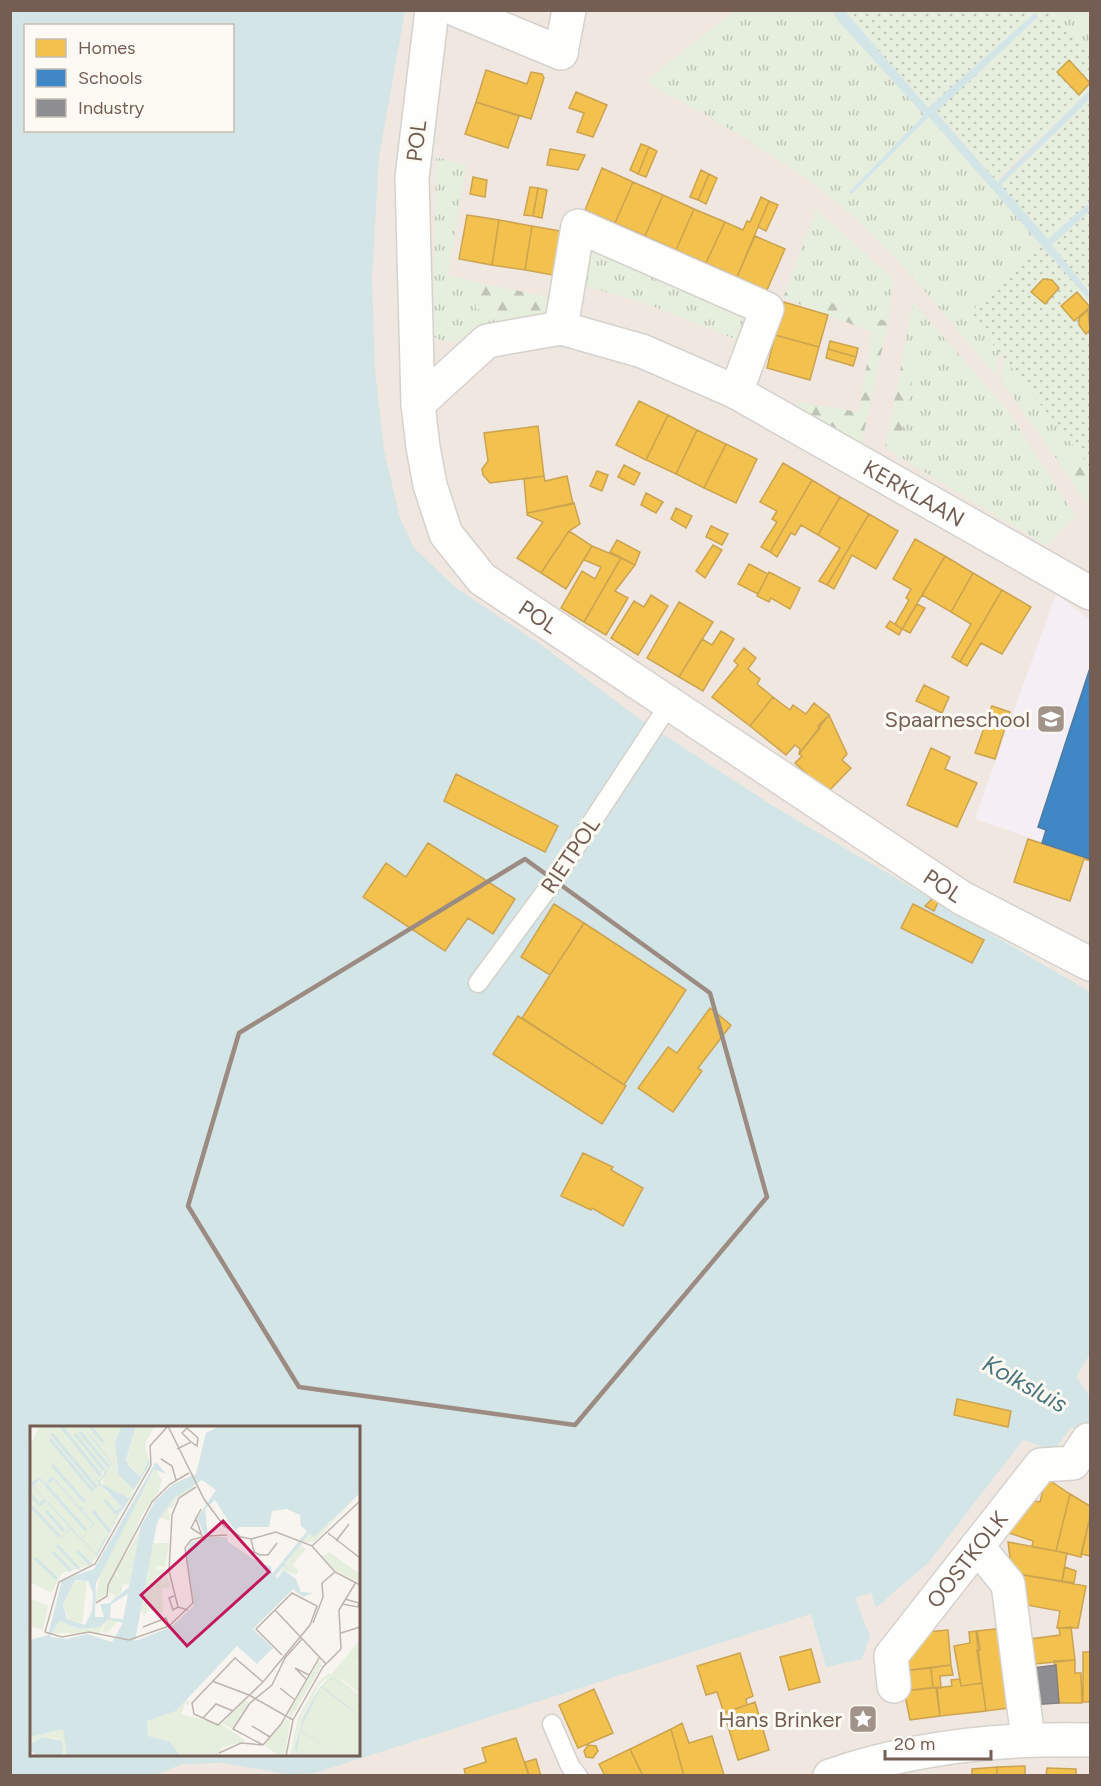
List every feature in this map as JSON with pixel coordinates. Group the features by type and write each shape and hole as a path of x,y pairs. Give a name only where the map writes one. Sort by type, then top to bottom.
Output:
{"street":[{"name":"POL","path":"432,10 412,178 418,404 430,485 446,534 482,579 663,713 826,810 962,898 1090,964"},
{"path":"457,10 561,53 569,10"},
{"path":"561,328 578,226 767,309 736,392"},
{"name":"KERKLAAN","path":"418,404 487,341 561,328 642,351 736,392 865,463 1090,593"},
{"name":"OOSTKOLK","path":"894,1686 891,1656 1041,1465 1080,1452"},
{"path":"977,1546 1008,1584 1028,1739"},
{"path":"830,1776 871,1761 1028,1739 1090,1740"}],"lane":[{"name":"RIETPOL","path":"478,983 554,880 663,713"},
{"path":"552,1724 570,1766 578,1776"}],"highlighted area":[{"path":"525,859 710,993 767,1197 575,1425 299,1387 188,1206 239,1033"}],"shaded area":[{"path":"366,11 1090,11 1090,1775 11,1776 30,1756 360,1756"},
{"name":"Spaarneschool","path":"1056,594 1090,620 1090,858 975,819"}],"green space":[{"path":"734,11 832,11 839,22 925,115 849,192 852,194 929,117 1040,243 969,314 999,352 996,376 901,265 861,223 839,204 794,169 646,81"},
{"path":"845,11 1054,11 1090,57 1090,90 1001,175 997,182 936,111 1038,17 1035,14 928,108"},
{"path":"1054,11 1085,11 1090,18 1090,57"},
{"path":"1090,99 1090,202 1048,239 1000,185"},
{"path":"436,157 466,165 448,275 484,284 476,307 502,323 468,339 450,342 433,336"},
{"path":"816,209 893,279 888,322 787,288"},
{"path":"1090,210 1090,293 1052,245"},
{"path":"588,241 750,313 740,341 647,304 579,284"},
{"path":"1040,243 1090,301 1090,467 969,314"},
{"path":"484,284 559,299 558,319 502,323 475,307"},
{"path":"787,288 888,322 860,450 794,417 797,402 859,412 872,332 783,298"},
{"path":"913,302 1008,411 1075,516 1047,546 885,448 899,448 916,357 902,362"},
{"path":"917,357 899,448 885,448 902,362"},
{"path":"1004,358 1079,452 1065,471 1001,380"},
{"path":"1079,452 1090,467 1090,509 1065,471"}],"water":[{"name":"Kolksluis","path":"11,11 405,11 379,157 372,278 375,370 384,450 400,518 414,548 456,588 540,644 637,717 773,806 1090,992 1090,1354 1076,1377 1089,1395 1090,1440 1071,1427 1054,1451 1023,1440 928,1563 876,1608 871,1593 855,1598 870,1636 862,1659 826,1667 811,1614 315,1773 291,1775 224,1763 182,1764 156,1775 11,1776"},
{"path":"832,11 845,11 928,108 1035,13 1038,17 936,112 997,182 1090,90 1090,99 1001,185 1048,239 1090,202 1090,210 1052,245 1090,293 1090,301 929,117 852,194 849,192 924,115 839,22"}],"building: Homes":[{"path":"1069,60 1090,83 1079,95 1057,72"},
{"path":"486,70 527,84 531,72 542,74 544,78 531,119 476,102"},
{"path":"576,92 607,105 593,137 577,132 584,113 569,108"},
{"path":"476,102 519,116 508,148 465,134"},
{"path":"641,144 649,147 638,174 630,170"},
{"path":"649,147 657,151 646,177 638,174"},
{"path":"550,149 585,155 578,170 547,165"},
{"path":"602,168 633,182 615,223 585,210"},
{"path":"701,170 709,174 698,200 690,197"},
{"path":"709,174 717,178 706,204 698,200"},
{"path":"473,177 487,180 485,197 470,194"},
{"path":"633,182 663,195 645,236 615,223"},
{"path":"530,187 538,188 533,216 524,215"},
{"path":"538,188 547,190 542,218 533,216"},
{"path":"663,195 694,209 676,250 645,236"},
{"path":"761,197 769,201 737,277 706,263 725,222 743,230 747,221 750,222"},
{"path":"769,201 778,205 766,231 758,227"},
{"path":"694,209 725,222 706,263 676,250"},
{"path":"467,215 499,220 492,265 459,259"},
{"path":"499,220 532,226 525,270 492,265"},
{"path":"532,226 566,232 558,276 525,270"},
{"path":"755,236 785,249 767,290 737,277"},
{"path":"1043,279 1052,280 1059,288 1045,304 1031,292"},
{"path":"1077,292 1090,307 1074,321 1061,306"},
{"path":"784,302 828,315 819,347 775,335"},
{"path":"1088,310 1090,330 1086,334 1079,325 1079,318"},
{"path":"775,335 819,347 810,380 767,368"},
{"path":"830,341 858,348 856,357 828,349"},
{"path":"828,349 856,357 853,366 826,358"},
{"path":"639,401 668,415 646,460 616,445"},
{"path":"668,415 697,430 676,474 646,460"},
{"path":"538,426 544,476 490,483 483,475 482,469 488,461 484,433"},
{"path":"697,430 726,444 704,488 676,474"},
{"path":"726,444 757,459 736,503 704,488"},
{"path":"783,463 812,480 770,552 761,547 777,522 772,519 777,511 760,502"},
{"path":"624,465 640,473 634,485 618,477"},
{"path":"597,471 608,475 602,491 590,486"},
{"path":"544,476 545,481 567,476 573,504 527,513 524,479"},
{"path":"812,480 840,497 818,535 801,525 795,535 791,533 777,557 770,552"},
{"path":"646,493 663,502 656,513 641,505"},
{"path":"840,497 869,514 827,585 819,581 840,548 818,535"},
{"path":"574,503 580,524 569,531 541,573 517,558 543,522 527,515 528,513"},
{"path":"676,508 692,516 686,528 671,519"},
{"path":"869,514 898,531 876,569 852,555 834,589 827,585"},
{"path":"711,526 728,534 722,545 706,537"},
{"path":"569,531 592,546 566,589 541,573"},
{"path":"915,539 945,556 902,629 895,624 909,600 906,598 911,589 893,579"},
{"path":"617,540 640,552 635,565 610,552"},
{"path":"713,545 722,550 705,578 696,571"},
{"path":"592,546 621,558 584,622 561,608 582,571 595,579 601,567 584,560"},
{"path":"945,556 973,573 951,612 922,595"},
{"path":"621,558 635,565 615,591 628,598 606,635 584,622"},
{"path":"749,564 768,574 758,594 738,584"},
{"path":"769,572 800,588 790,609 771,598 769,602 757,596"},
{"path":"973,573 1002,590 960,662 952,657 971,624 951,612"},
{"path":"1002,590 1031,607 1002,654 981,643 967,666 960,662"},
{"path":"651,595 668,606 638,655 611,638 634,601 644,607"},
{"path":"679,602 713,622 679,677 647,658"},
{"path":"917,604 925,608 910,633 902,629"},
{"path":"890,621 902,629 899,635 886,627"},
{"path":"721,631 734,639 703,691 679,677 702,639 712,645"},
{"path":"744,648 756,658 748,669 760,679 757,684 773,697 750,726 712,697 738,665 734,661"},
{"path":"924,685 949,697 942,713 916,701"},
{"path":"773,697 790,710 793,705 806,714 814,703 829,715 799,754 800,749 795,745 786,755 750,726"},
{"path":"992,706 1010,712 995,759 975,753"},
{"path":"829,715 847,754 842,760 851,768 827,793 795,763 802,756 799,754 820,728 818,726"},
{"path":"931,748 950,757 945,769 977,783 957,827 907,805"},
{"path":"456,774 558,826 545,852 444,801"},
{"path":"1028,839 1090,859 1090,861 1084,859 1070,901 1014,882"},
{"path":"428,843 515,899 493,934 468,918 445,951 363,897 386,863 406,877"},
{"path":"935,896 940,898 934,911 925,906"},
{"path":"554,904 584,923 550,975 521,957"},
{"path":"913,904 984,940 972,963 901,928"},
{"path":"584,923 686,990 624,1085 522,1018"},
{"path":"710,1008 731,1025 698,1068 702,1071 673,1112 638,1088 668,1047 677,1053"},
{"path":"518,1016 626,1086 602,1124 493,1054"},
{"path":"583,1153 613,1167 611,1170 643,1188 623,1226 592,1208 591,1210 561,1196"},
{"path":"957,1399 1011,1411 1008,1427 954,1415"},
{"path":"1046,1478 1070,1494 1056,1551 1032,1547 1033,1541 1006,1532 1021,1510 1026,1511 1033,1501 1040,1502"},
{"path":"1070,1494 1090,1506 1090,1517 1081,1557 1056,1551"},
{"path":"1090,1517 1090,1556 1081,1554"},
{"path":"1008,1542 1067,1553 1062,1581 1012,1573"},
{"path":"1065,1567 1076,1571 1074,1583 1062,1581"},
{"path":"1012,1573 1086,1586 1078,1628 1057,1628 1060,1611 1016,1603"},
{"path":"1071,1627 1075,1660 1025,1665 1022,1640 1060,1635 1059,1628"},
{"path":"1004,1628 1017,1707 986,1711 977,1650 980,1650 977,1631"},
{"path":"948,1630 951,1665 901,1671 925,1632"},
{"path":"976,1631 982,1683 961,1686 954,1646 970,1643 969,1632"},
{"path":"811,1649 820,1682 789,1690 780,1657"},
{"path":"1083,1652 1090,1652 1090,1702 1083,1702"},
{"path":"740,1653 753,1696 746,1699 747,1705 724,1713 717,1692 706,1695 697,1666"},
{"path":"1075,1660 1075,1673 1081,1673 1082,1703 1059,1703 1054,1661"},
{"path":"951,1665 953,1675 940,1676 941,1688 933,1688 931,1668"},
{"path":"931,1668 933,1688 904,1691 901,1671"},
{"path":"960,1679 961,1686 982,1683 986,1711 940,1716 936,1688 952,1686 951,1680"},
{"path":"937,1687 940,1716 910,1720 904,1691"},
{"path":"594,1689 613,1733 578,1748 559,1705"},
{"path":"755,1702 769,1750 738,1760 724,1713"},
{"path":"682,1723 689,1743 712,1736 724,1775 684,1776 671,1729"},
{"path":"671,1729 684,1776 643,1776 630,1749"},
{"path":"516,1738 529,1776 466,1776 464,1769 486,1762 482,1748"},
{"path":"588,1745 596,1746 598,1751 593,1758 586,1757 584,1751"},
{"path":"630,1749 643,1776 605,1776 599,1764"},
{"path":"536,1759 541,1776 529,1776 525,1762"},
{"path":"1025,1766 1025,1776 997,1776 997,1767"},
{"path":"997,1767 997,1776 972,1776 972,1769"},
{"path":"1047,1768 1076,1769 1076,1776 1046,1776"}],"building: Schools":[{"path":"1090,668 1090,859 1042,843 1046,830 1038,827"}],"building: Industry":[{"path":"1056,1665 1059,1703 1029,1705 1025,1669"}],"place":[{"name":"Spaarneschool","path":"1051,719"},
{"name":"Hans Brinker","path":"863,1719"}]}
